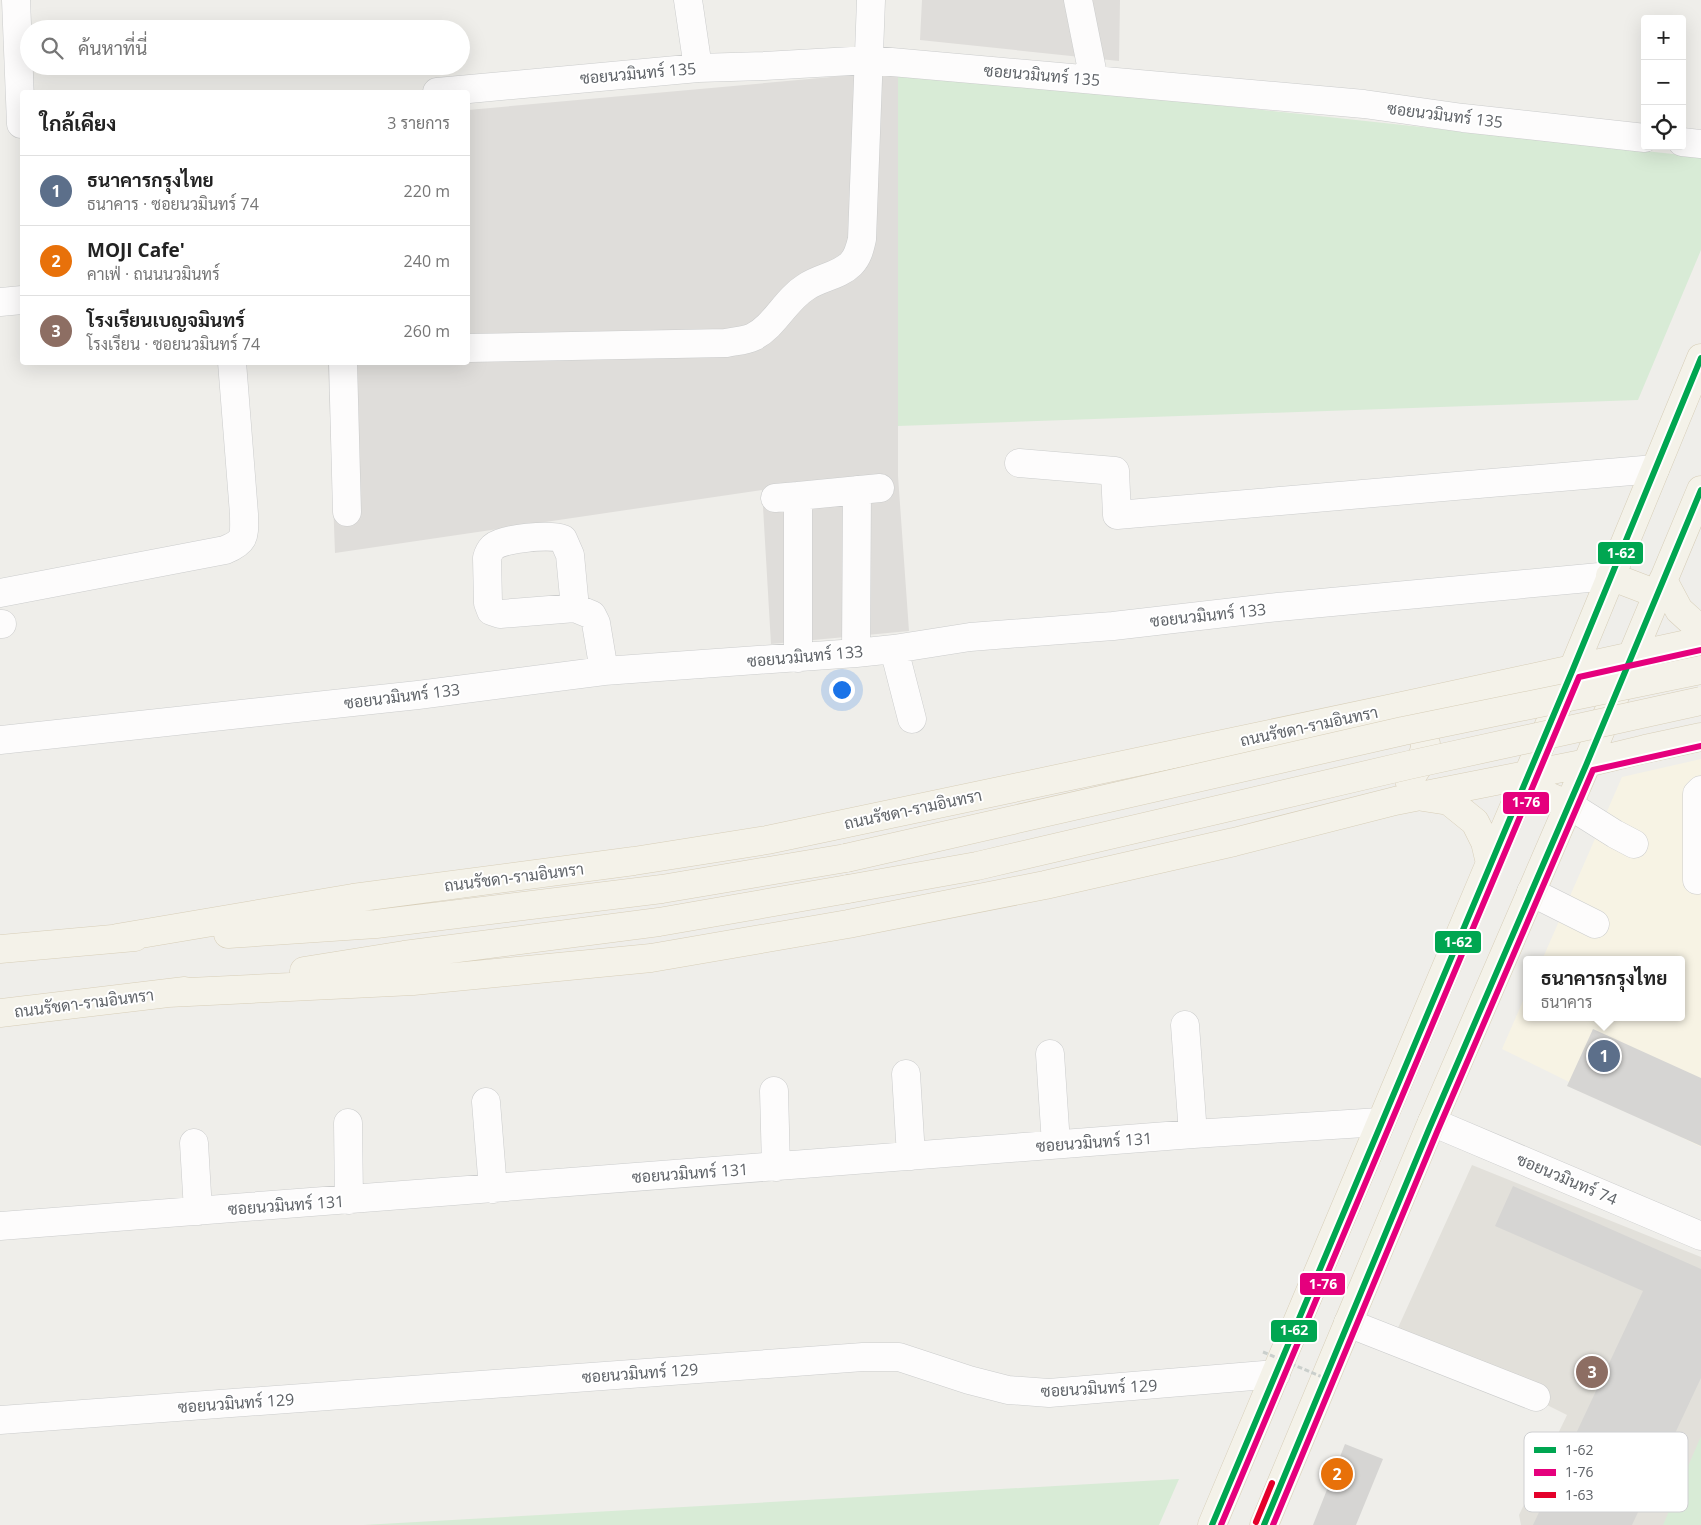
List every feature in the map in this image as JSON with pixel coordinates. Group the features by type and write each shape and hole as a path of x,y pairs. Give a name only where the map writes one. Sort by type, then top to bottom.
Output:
{"main road":[{"path":"1212,1525 1269,1363 1380,1122 1573,669 1701,358"},
{"path":"1264,1525 1432,1122 1587,763 1701,490"},
{"path":"1610,576 1660,587 1679,610 1701,630"},
{"name":"ถนนรัชดา-รามอินทรา","path":"117,938 353,898 634,861 767,840 1701,641"},
{"name":"ถนนรัชดา-รามอินทรา","path":"0,949 117,938 260,932 376,924 662,889 846,858 1403,731 1701,670"},
{"name":"ถนนรัชดา-รามอินทรา","path":"0,1013 168,993 404,955 659,922 977,866 1409,765 1701,701"},
{"path":"1393,708 1410,716 1426,744 1408,799 1449,801 1475,822 1485,842 1490,863"},
{"name":"ถนนรัชดา-รามอินทรา","path":"168,993 413,981 651,958 848,924 1045,885 1234,842 1408,799 1526,780 1587,763 1701,737"},
{"path":"1526,780 1569,805"}],"street":[{"path":"14,125 16,0"},
{"path":"688,0 698,68"},
{"path":"470,348 726,343 751,338 764,330 793,297 807,286 840,272 852,263 859,253 862,232 871,0"},
{"path":"1078,0 1094,80"},
{"name":"ซอยนวมินทร์ 135","path":"459,90 698,68 870,60 1364,104 1463,118 1641,138"},
{"path":"1686,142 1701,144"},
{"path":"0,302 20,300"},
{"path":"0,593 225,550 236,546 244,534 244,514 232,365"},
{"path":"343,365 347,512"},
{"path":"1019,463 1115,471 1117,514 1655,469"},
{"path":"798,658 786,497 868,489 856,652"},
{"name":"ซอยนวมินทร์ 133","path":"0,740 418,695 604,672 894,649 970,637 1113,626 1278,607 1610,576"},
{"path":"576,608 592,615 596,623 604,672"},
{"path":"894,649 912,719"},
{"path":"1698,880 1697,794 1701,790"},
{"path":"1569,805 1634,844"},
{"path":"1531,892 1595,924"},
{"path":"1185,1025 1193,1134"},
{"path":"1050,1054 1056,1144"},
{"path":"906,1074 911,1156"},
{"path":"774,1091 776,1167"},
{"path":"486,1102 493,1189"},
{"name":"ซอยนวมินทร์ 131","path":"0,1226 1056,1144 1380,1122"},
{"name":"ซอยนวมินทร์ 74","path":"1432,1122 1701,1236"},
{"path":"348,1123 349,1200"},
{"path":"194,1143 198,1211"},
{"path":"1348,1323 1536,1398"},
{"name":"ซอยนวมินทร์ 129","path":"0,1420 863,1357 899,1358 1008,1390 1049,1393 1269,1363"}],"path":[{"path":"1269,1363 1339,1384"}],"shaded area":[{"path":"922,0 1120,0 1119,61 920,40"},
{"path":"898,71 898,476 909,631 771,644 762,490 335,553 328,365 470,365 470,110"},
{"path":"1701,759 1701,1147 1502,1049 1523,1001 1523,1021 1685,1021 1685,956 1544,956 1622,777"},
{"path":"1472,1165 1701,1257 1701,1525 1521,1525 1519,1515 1524,1505 1524,1512 1688,1512 1688,1432 1559,1432 1567,1415 1397,1330"}],"green space":[{"path":"898,71 1701,157 1701,250 1638,400 898,426"},
{"path":"1701,1436 1701,1525 1663,1525 1669,1512 1688,1512 1688,1466"},
{"path":"1179,1479 1159,1525 363,1525"}],"building":[{"path":"1593,1029 1701,1078 1701,1146 1567,1086"},
{"path":"1513,1186 1701,1269 1701,1378 1676,1432 1577,1432 1643,1291 1495,1226"},
{"path":"1345,1444 1383,1459 1356,1525 1313,1525"},
{"path":"1539,1512 1638,1512 1632,1525 1533,1525"}],"transit line":[{"name":"1-62","path":"1212,1525 1573,669 1701,358"},
{"name":"1-62","path":"1264,1525 1429,1129 1587,763 1701,490"},
{"name":"1-76","path":"1221,1525 1579,677 1701,650"},
{"name":"1-76","path":"1273,1525 1437,1132 1593,770 1701,746"},
{"name":"1-63","path":"1256,1522 1272,1483"}],"place":[{"name":"ธนาคารกรุงไทย","path":"1604,1056"},
{"name":"โรงเรียนเบญจมินทร์","path":"1592,1372"},
{"name":"MOJI Cafe'","path":"1337,1474"}]}
